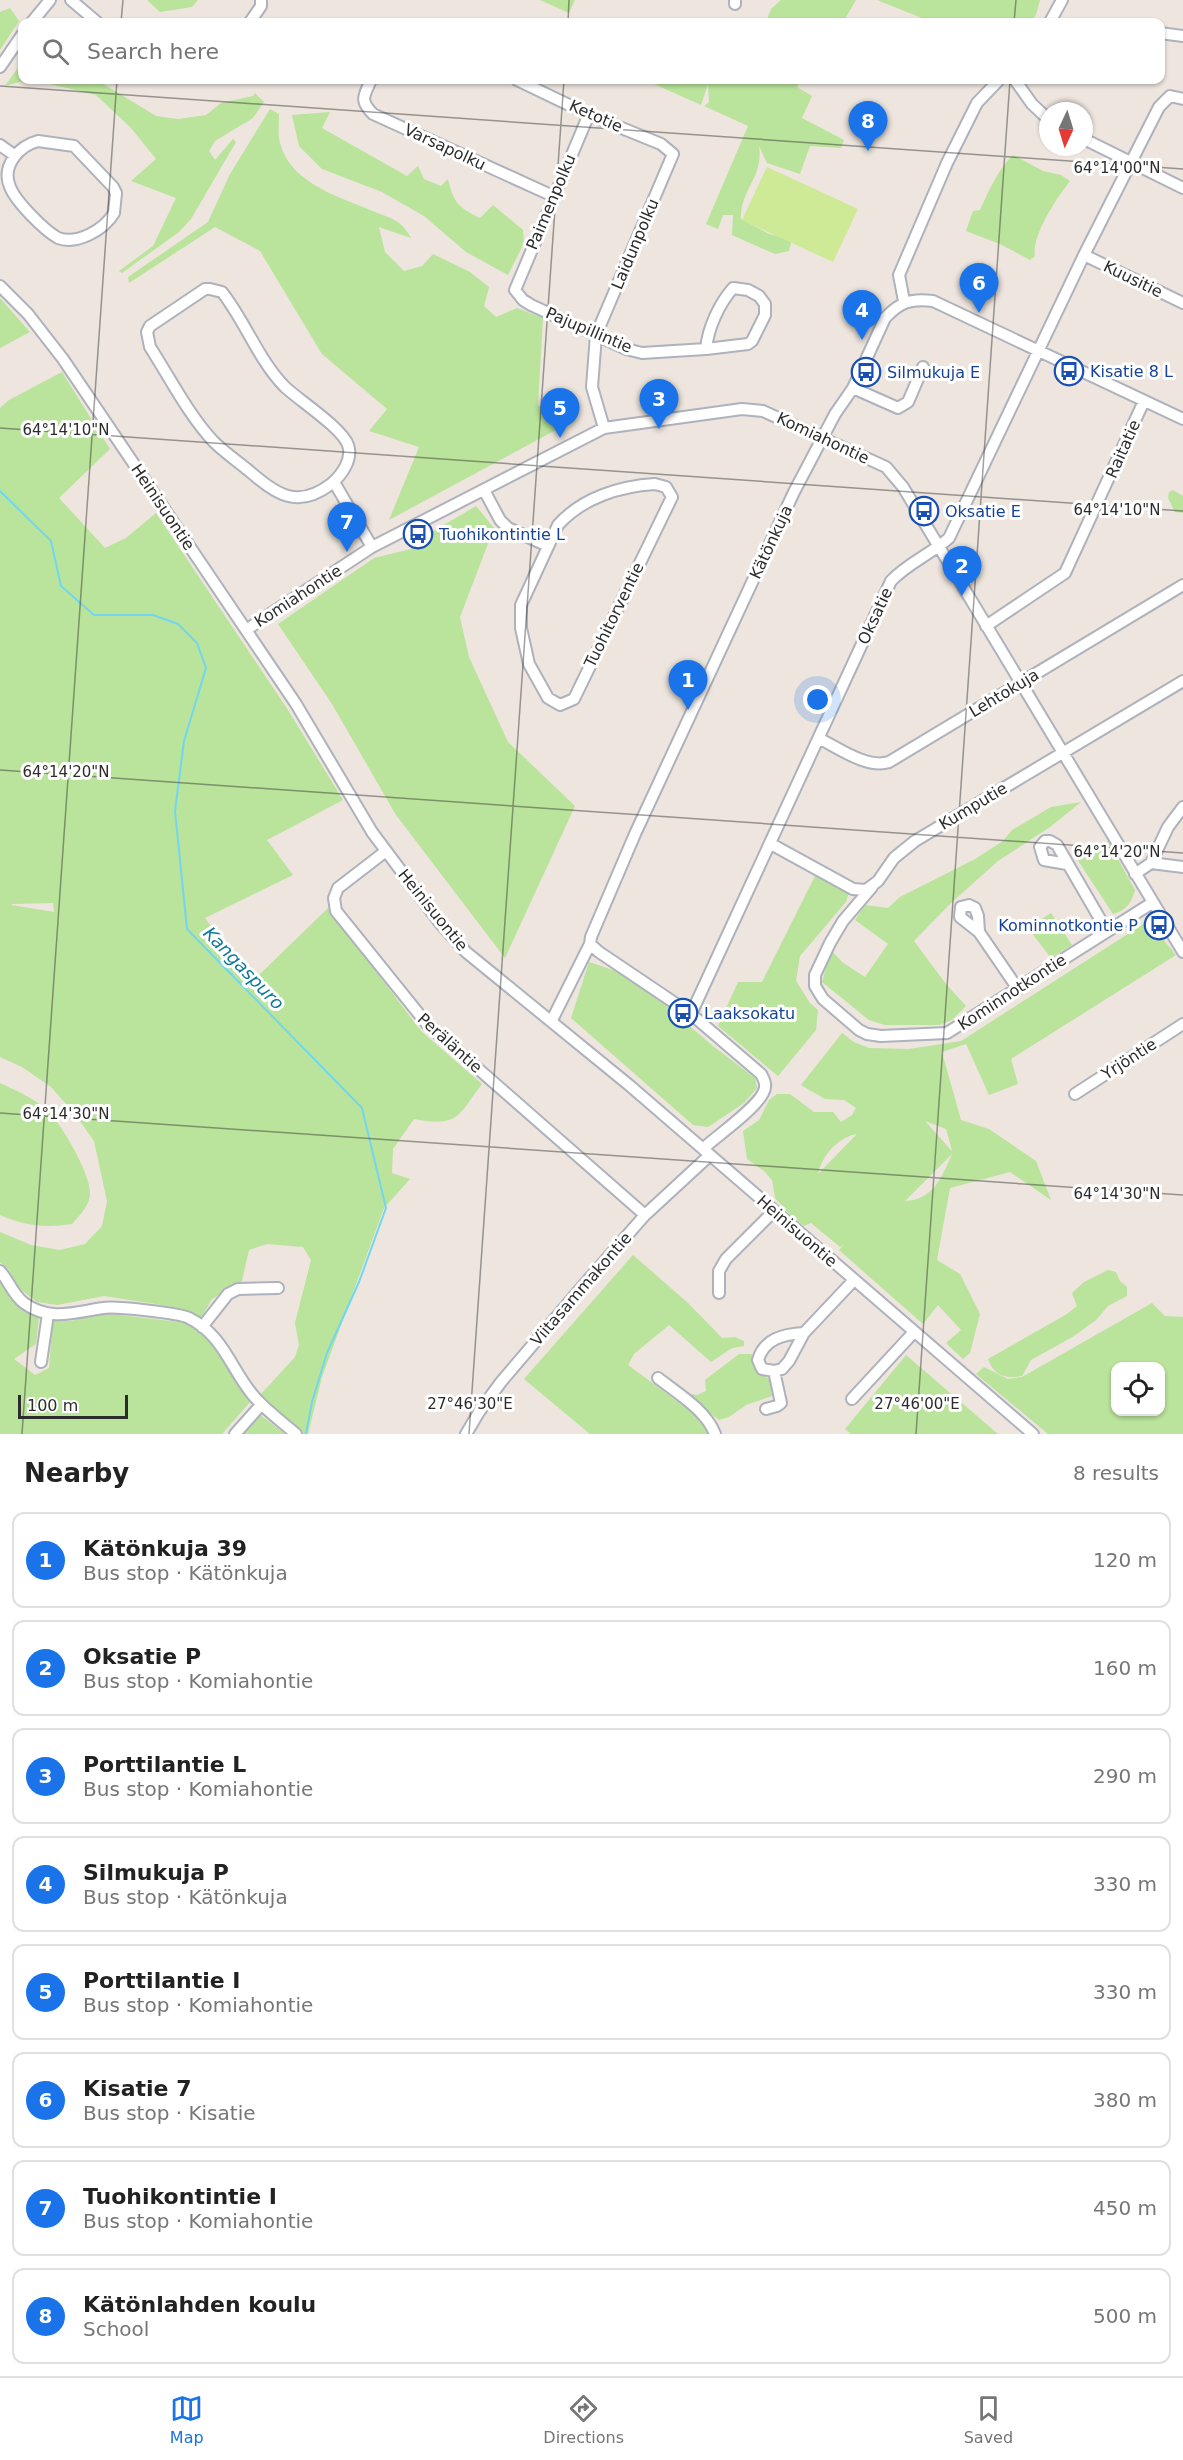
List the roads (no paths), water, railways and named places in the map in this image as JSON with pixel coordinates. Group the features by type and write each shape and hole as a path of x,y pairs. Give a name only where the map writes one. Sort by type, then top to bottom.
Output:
{"street":[{"path":"35,18 50,0"},
{"path":"71,0 93,18"},
{"path":"253,18 261,6 261,0"},
{"path":"1057,18 1062,0"},
{"path":"1165,34 1183,36"},
{"path":"0,67 18,41"},
{"name":"Varsapolku","path":"369,84 363,97 364,105 373,114 553,196"},
{"name":"Ketotie","path":"525,84 661,144 674,154"},
{"path":"995,84 977,103 938,184 899,275 904,301 916,299 933,301 1183,418"},
{"path":"1018,84 1039,111"},
{"name":"Oksatie","path":"691,1014 891,581 899,572 938,548 949,538 1084,255 1163,100 1170,96 1183,99"},
{"name":"Paimenpolku","path":"514,290 589,114"},
{"path":"38,141 74,146 113,187 116,202 111,218 89,234 77,239 67,241 53,236 16,197 9,186 9,166 14,155 27,145 38,141"},
{"path":"1093,144 1183,188"},
{"path":"0,145 14,155"},
{"name":"Laidunpolku","path":"604,428 592,387 596,335 674,154"},
{"name":"Kuusitie","path":"1084,255 1183,303"},
{"name":"Heinisuontie","path":"0,286 28,314 63,359 296,704 372,832 466,952 552,1020 1033,1434"},
{"name":"Pajupillintie","path":"514,290 531,305 626,349 642,353 706,349 742,346 752,341 765,315 765,304 759,296 748,290 733,288 726,296 707,335 706,349"},
{"path":"205,289 222,292 280,381 344,437 348,444 349,458 347,465 334,482 315,495 299,497 279,494 215,443 202,428 150,347 147,332 150,326 205,289"},
{"name":"Kätönkuja","path":"552,1020 590,944 635,834 794,492 823,436 853,388 885,318 904,301"},
{"path":"853,388 898,408 908,402 922,367"},
{"name":"Raitatie","path":"987,626 1065,573 1144,401"},
{"name":"Komiahontie","path":"246,630 372,547 604,428 742,409 763,411 823,436 886,467 903,487 1062,754 1183,951"},
{"path":"334,482 372,547"},
{"name":"Tuohitorventie","path":"655,484 666,487 672,497 573,699 560,705 548,698 529,664 521,628 521,605 548,546 558,525 565,517 613,491 632,486 655,484"},
{"path":"484,490 500,520 508,528 548,546"},
{"name":"Lehtokuja","path":"820,739 868,762 881,765 1183,585"},
{"name":"Kumputie","path":"872,887 894,858 915,840 1183,681"},
{"path":"1135,874 1151,863 1168,827 1183,807"},
{"path":"771,844 854,889 860,891 872,887"},
{"name":"Peräläntie","path":"386,851 338,888 334,898 336,911 427,1024 645,1215"},
{"path":"1151,863 1183,867"},
{"path":"1067,864 1107,931"},
{"name":"Kominnotkontie","path":"872,887 843,921 815,975 815,986 823,999 859,1030 881,1036 947,1033 1152,903"},
{"path":"979,932 1018,989"},
{"path":"590,944 598,952 691,1014 761,1074 766,1084 764,1094 706,1152"},
{"name":"Yrjöntie","path":"1075,1094 1183,1024"},
{"name":"Viitasammakontie","path":"466,1434 478,1412 501,1382 645,1215 706,1152"},
{"path":"719,1293 718,1271 726,1259 774,1210"},
{"path":"0,1271 22,1302 48,1314 62,1316 105,1307 187,1317 219,1341 234,1368 261,1405 296,1434"},
{"path":"804,1333 791,1334 771,1341 761,1350 758,1360 762,1369 774,1371 782,1369 789,1361 804,1333 854,1280"},
{"path":"202,1327 228,1294 238,1289 278,1288"},
{"path":"41,1362 48,1314"},
{"path":"852,1400 914,1332"},
{"path":"766,1409 781,1403 774,1371"},
{"path":"658,1378 694,1407 712,1427 715,1434"},
{"path":"235,1434 261,1405"}],"waterway":[{"name":"Kangaspuro","path":"0,491 51,541 61,586 94,615 153,615 178,624 197,643 206,668 184,741 175,811 187,929 362,1108 386,1208 359,1282 327,1353 312,1402 306,1434"}],"place":[{"name":"Kätönlahden koulu","path":"868,151"},
{"name":"Kisatie 7","path":"979,313"},
{"name":"Silmukuja P","path":"862,340"},
{"name":"Kisatie 8 L","path":"1069,371"},
{"name":"Silmukuja E","path":"866,372"},
{"name":"Porttilantie L","path":"659,429"},
{"name":"Porttilantie I","path":"560,438"},
{"name":"Oksatie E","path":"924,511"},
{"name":"Tuohikontintie L","path":"418,534"},
{"name":"Tuohikontintie I","path":"347,552"},
{"name":"Oksatie P","path":"962,596"},
{"name":"Kätönkuja 39","path":"688,710"},
{"name":"Kominnotkontie P","path":"1159,925"},
{"name":"Laaksokatu","path":"683,1013"}]}
